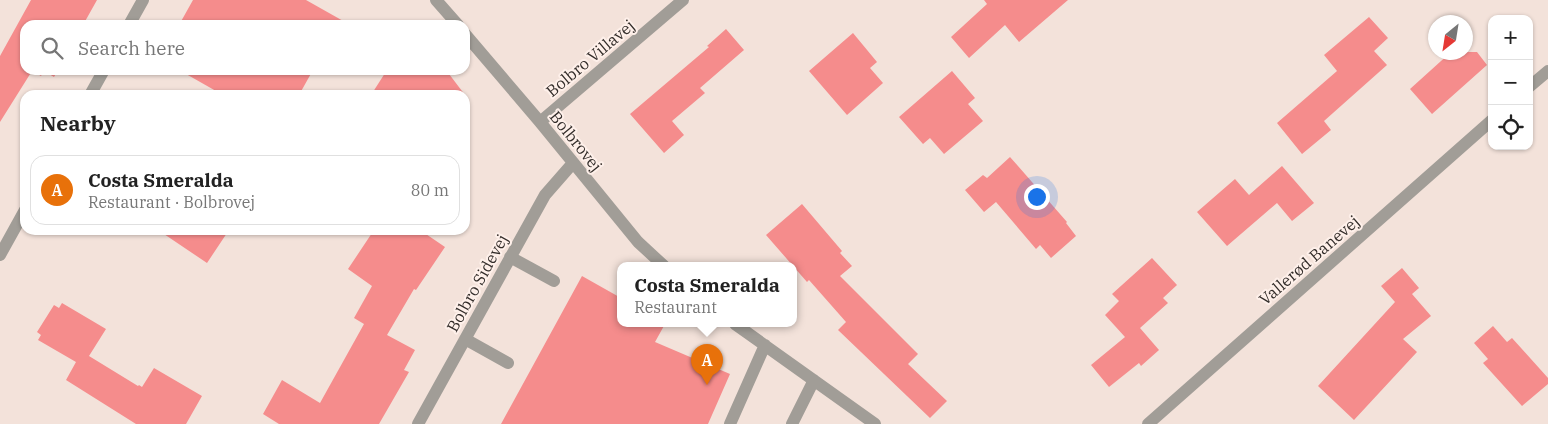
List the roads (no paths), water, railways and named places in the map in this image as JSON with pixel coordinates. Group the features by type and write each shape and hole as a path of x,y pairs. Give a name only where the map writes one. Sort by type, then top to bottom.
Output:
{"street":[{"path":"132,20 143,0"},
{"path":"436,0 454,20"},
{"name":"Bolbro Villavej","path":"540,122 683,0"},
{"name":"Bolbrovej","path":"470,40 638,242 660,262"},
{"path":"1533,84 1548,71"},
{"path":"93,90 101,75"},
{"name":"Vallerød Banevej","path":"1148,424 1488,124"},
{"name":"Bolbro Sidevej","path":"418,424 544,195 573,163"},
{"path":"0,255 20,219"},
{"path":"510,257 554,281"},
{"path":"739,327 875,424"},
{"path":"465,339 508,363"},
{"path":"730,424 765,345"},
{"path":"792,424 814,380"}],"place":[{"name":"Costa Smeralda","path":"707,385"}]}
